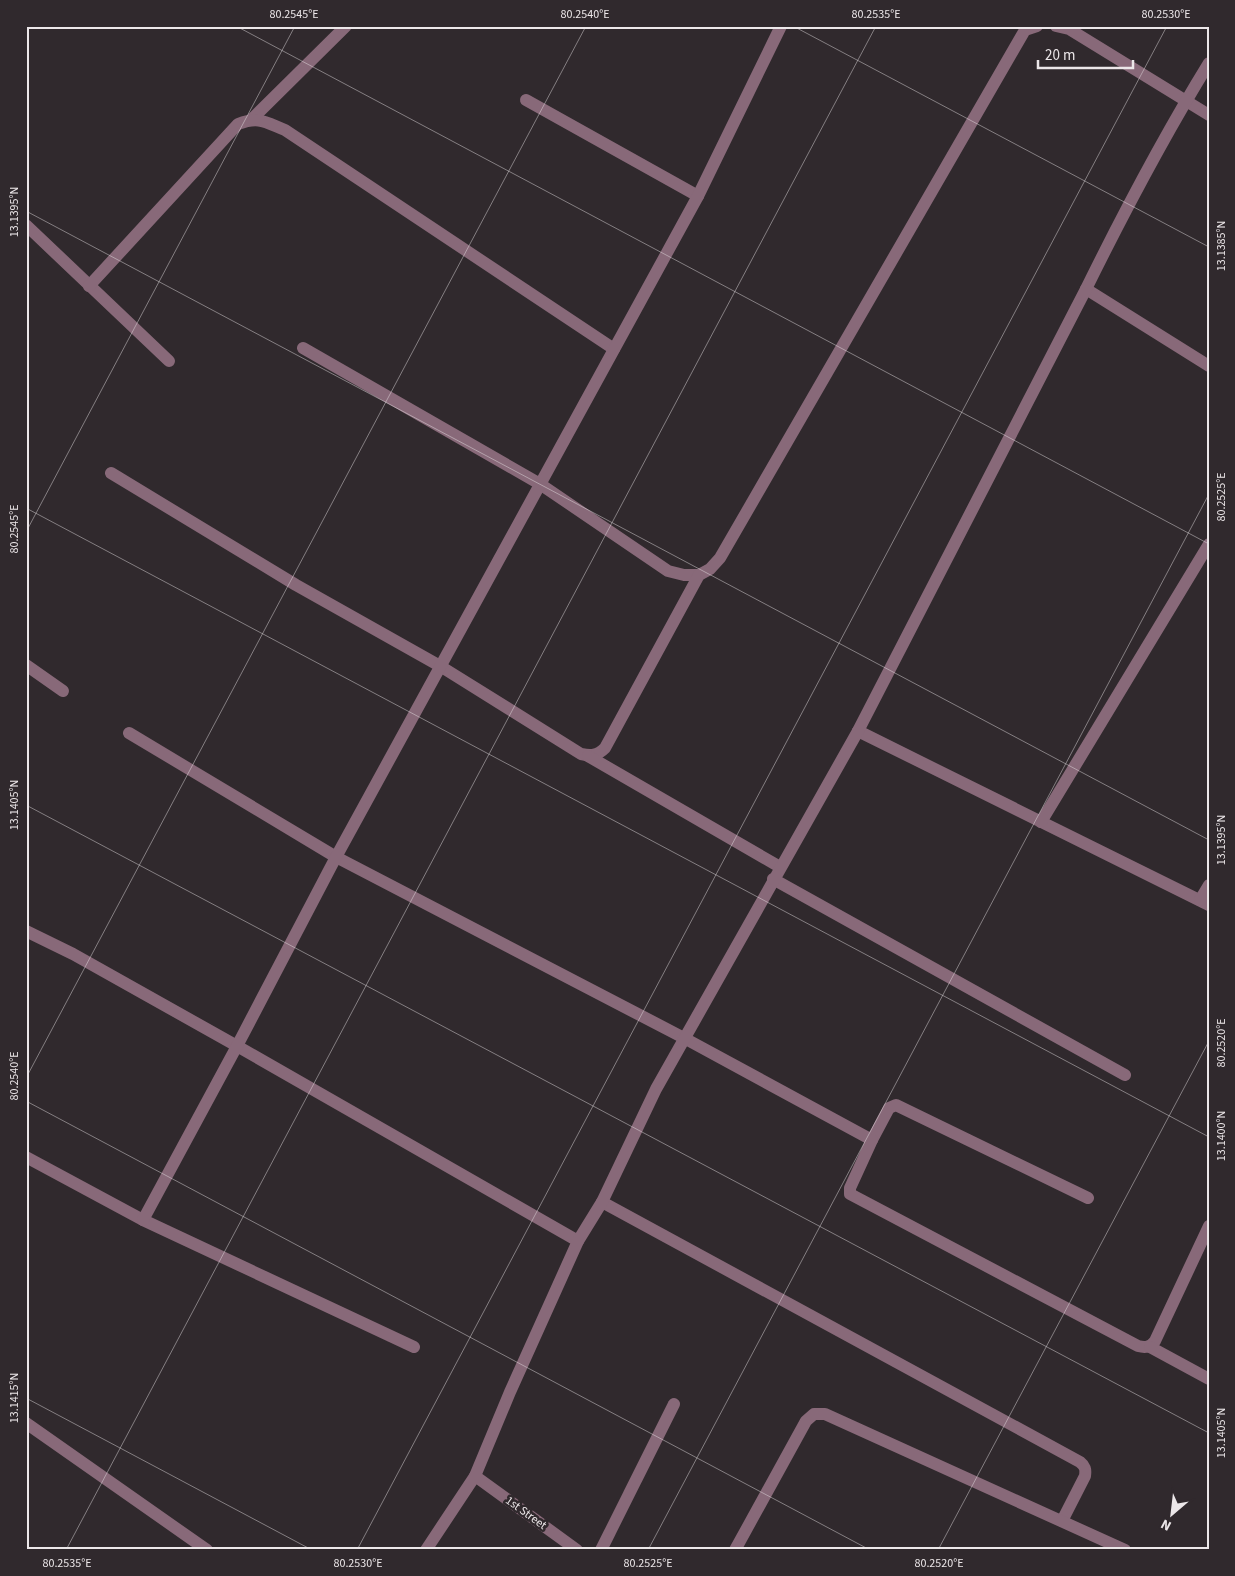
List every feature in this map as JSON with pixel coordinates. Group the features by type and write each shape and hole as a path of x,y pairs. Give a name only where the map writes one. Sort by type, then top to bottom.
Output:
{"street":[{"path":"89,286 238,124 252,119 346,26"},
{"path":"143,1220 336,857 698,196 781,26"},
{"path":"1056,26 1069,29 1209,115"},
{"path":"303,348 540,484 668,571 684,575 699,575 710,569 720,558 1029,27"},
{"path":"426,1550 475,1476 510,1392 578,1241 602,1202 656,1090 773,879 858,731 1120,221 1185,101 1209,63"},
{"path":"526,100 698,196"},
{"path":"252,119 285,130 614,349"},
{"path":"26,225 168,361"},
{"path":"1086,289 1209,366"},
{"path":"111,472 296,585 440,666 580,754 588,756 780,867"},
{"path":"1042,822 1209,544"},
{"path":"588,756 600,753 605,748 699,575"},
{"path":"26,665 63,692"},
{"path":"858,731 1204,902 1209,885"},
{"path":"129,733 336,857 684,1038 872,1140"},
{"path":"773,879 1125,1075"},
{"path":"26,931 73,954 237,1046 578,1241"},
{"path":"1088,1198 896,1105 889,1108 850,1188 850,1194 1144,1348 1150,1346 1155,1341 1209,1226"},
{"path":"26,1157 143,1220 414,1347"},
{"path":"602,1202 1080,1462 1086,1471 1085,1476 1062,1521"},
{"path":"1150,1346 1209,1379"},
{"path":"601,1550 674,1404"},
{"path":"735,1550 806,1421 814,1414 825,1414 1125,1550"},
{"path":"26,1423 207,1550"},
{"name":"1st Street","path":"475,1476 577,1550"}]}
